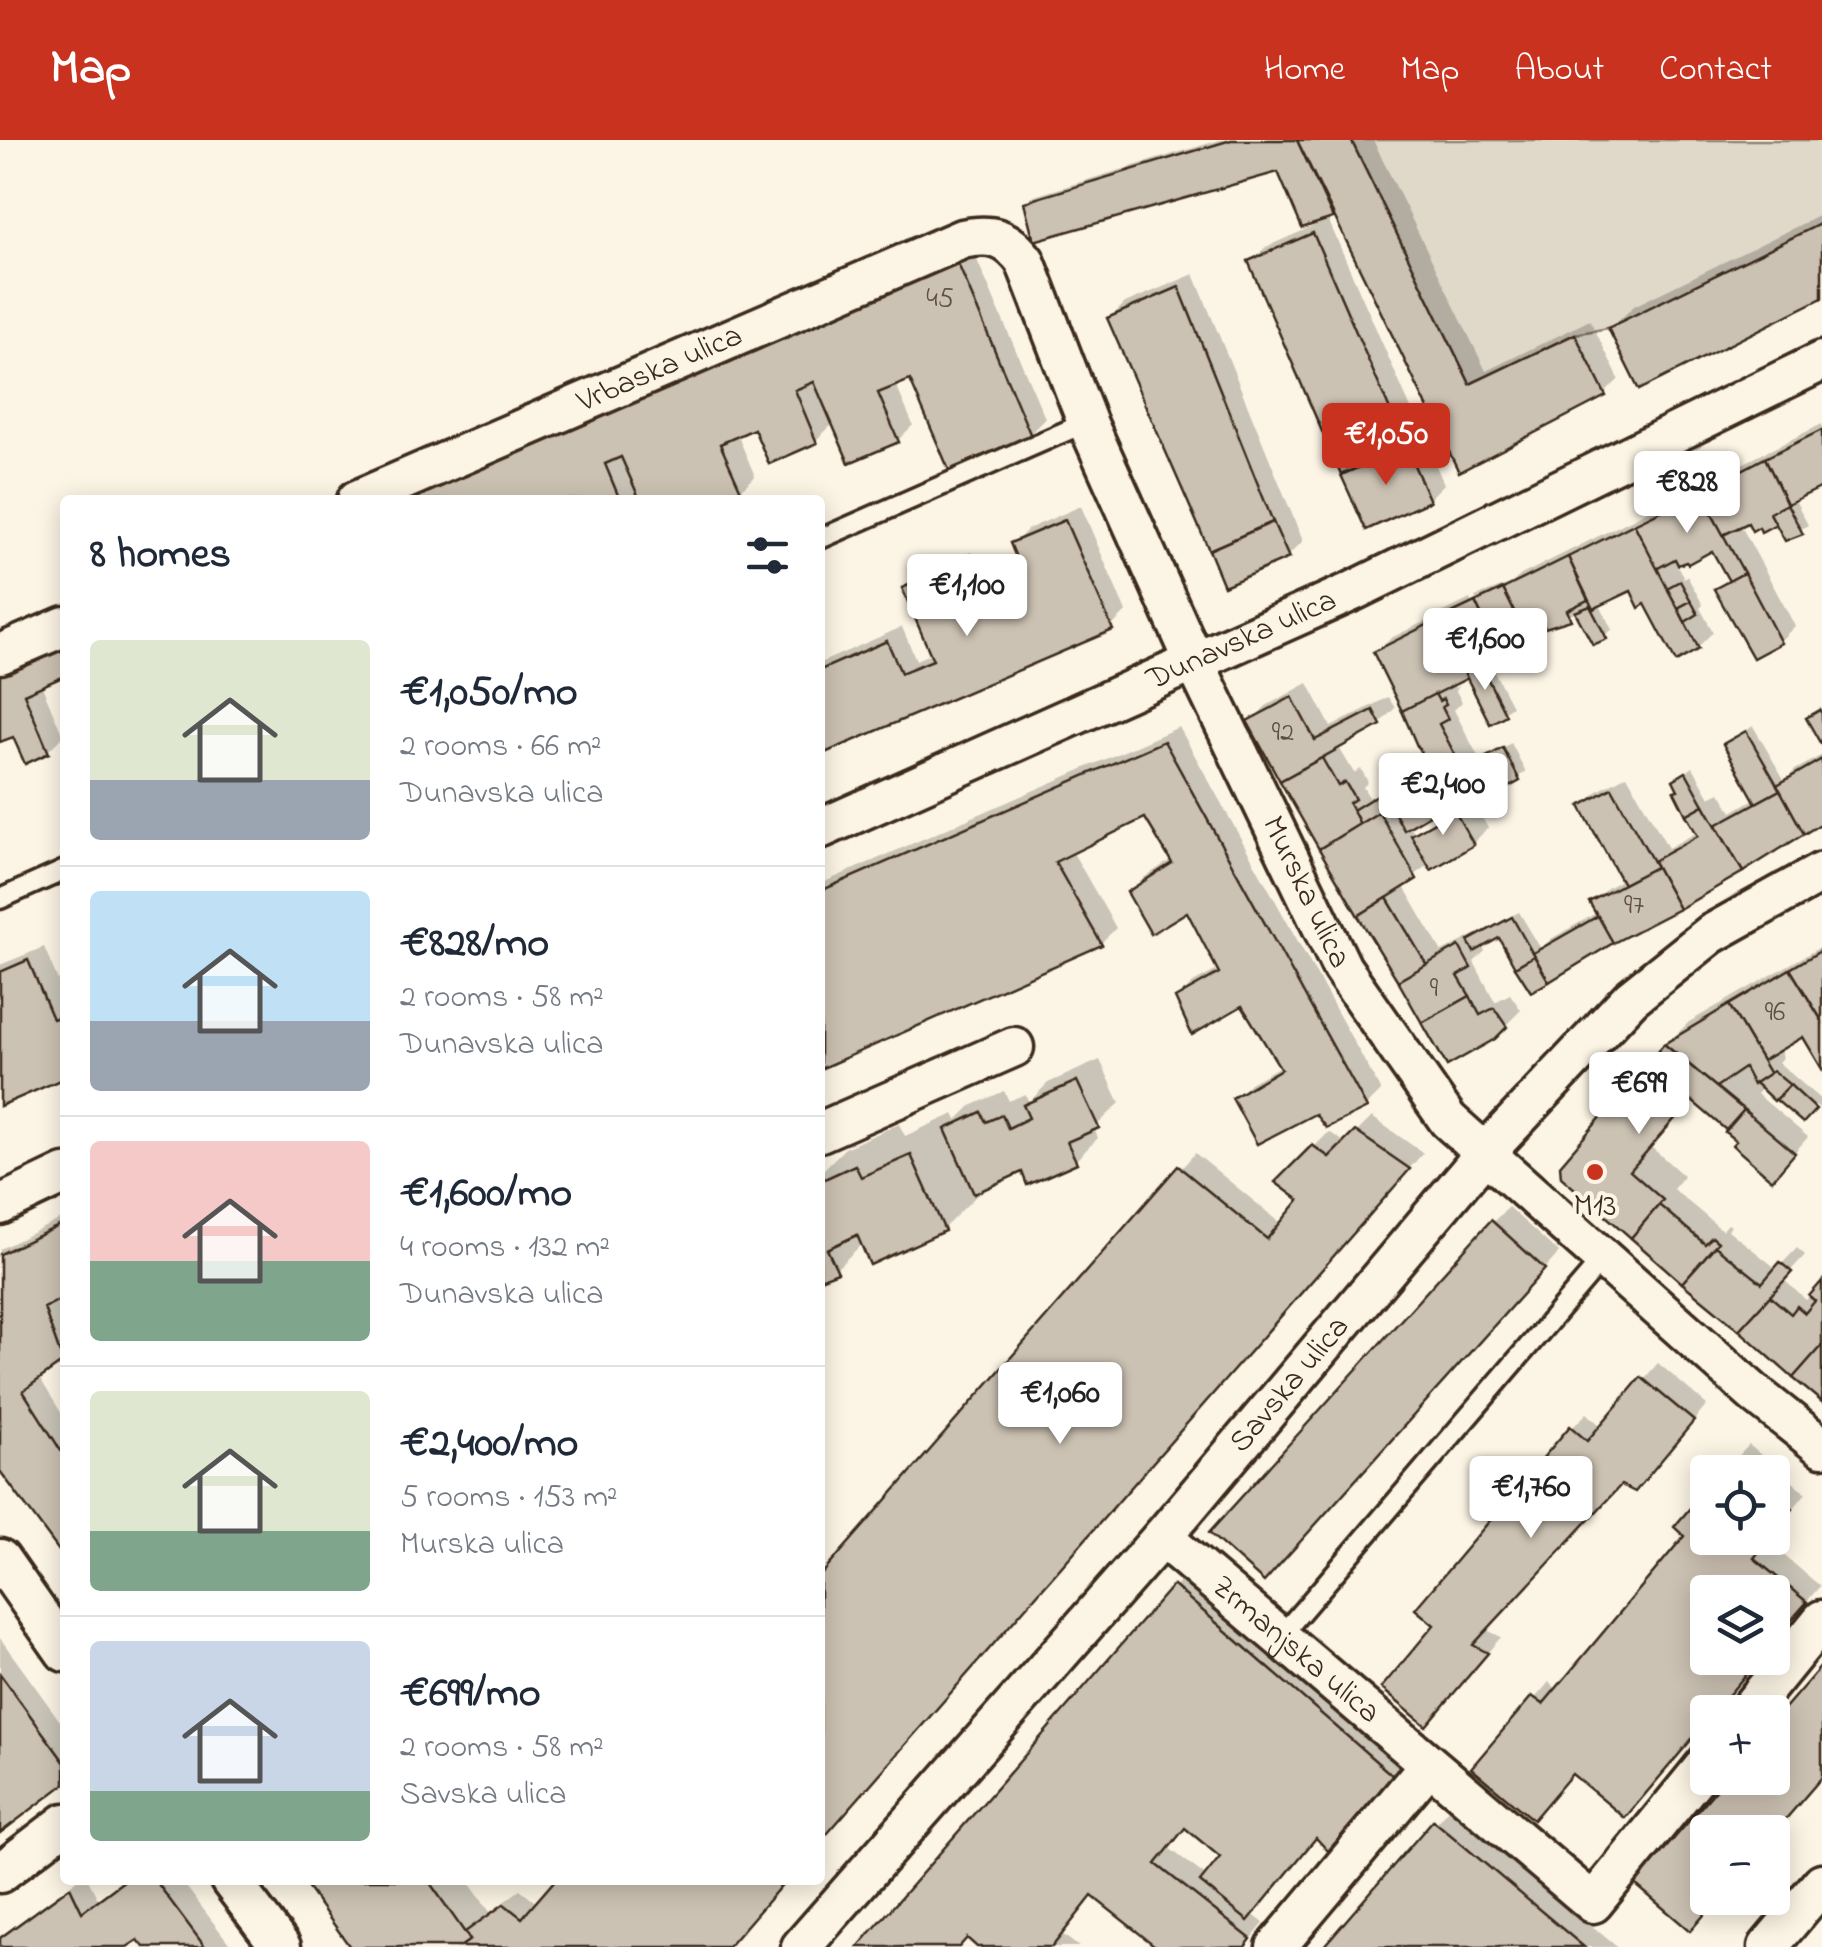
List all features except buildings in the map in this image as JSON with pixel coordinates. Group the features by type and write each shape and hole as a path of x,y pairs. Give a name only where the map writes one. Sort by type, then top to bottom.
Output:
{"street":[{"name":"Murska ulica","path":"962,240 984,235 1001,238 1015,247 1025,261 1087,422 1195,663 1342,968 1448,1120 1754,1393 1822,1447"},
{"name":"Vrbaska ulica","path":"369,495 962,240"},
{"name":"Dunavska ulica","path":"825,827 1353,591 1822,362"},
{"path":"0,654 60,628"},
{"name":"Savska ulica","path":"801,1947 1162,1537 1486,1152 1631,998 1711,934 1822,872"},
{"path":"825,1130 1014,1048"},
{"path":"0,1205 60,1176"},
{"name":"Zrmanjska ulica","path":"1162,1537 1593,1903 1690,1784"},
{"path":"0,1559 60,1645"},
{"path":"1761,1695 1822,1620"},
{"path":"1276,1947 1428,1766"},
{"path":"0,1873 60,1828"},
{"path":"1768,1947 1822,1884"},
{"path":"234,1885 280,1947"}],"lane":[{"path":"825,537 1087,422"},
{"path":"0,899 60,872"},
{"path":"1280,1638 1603,1259"}],"shaded area":[{"path":"1351,140 1822,140 1822,223 1608,328 1575,334 1470,384"}],"place":[{"name":"M13","path":"1595,1172"}]}
